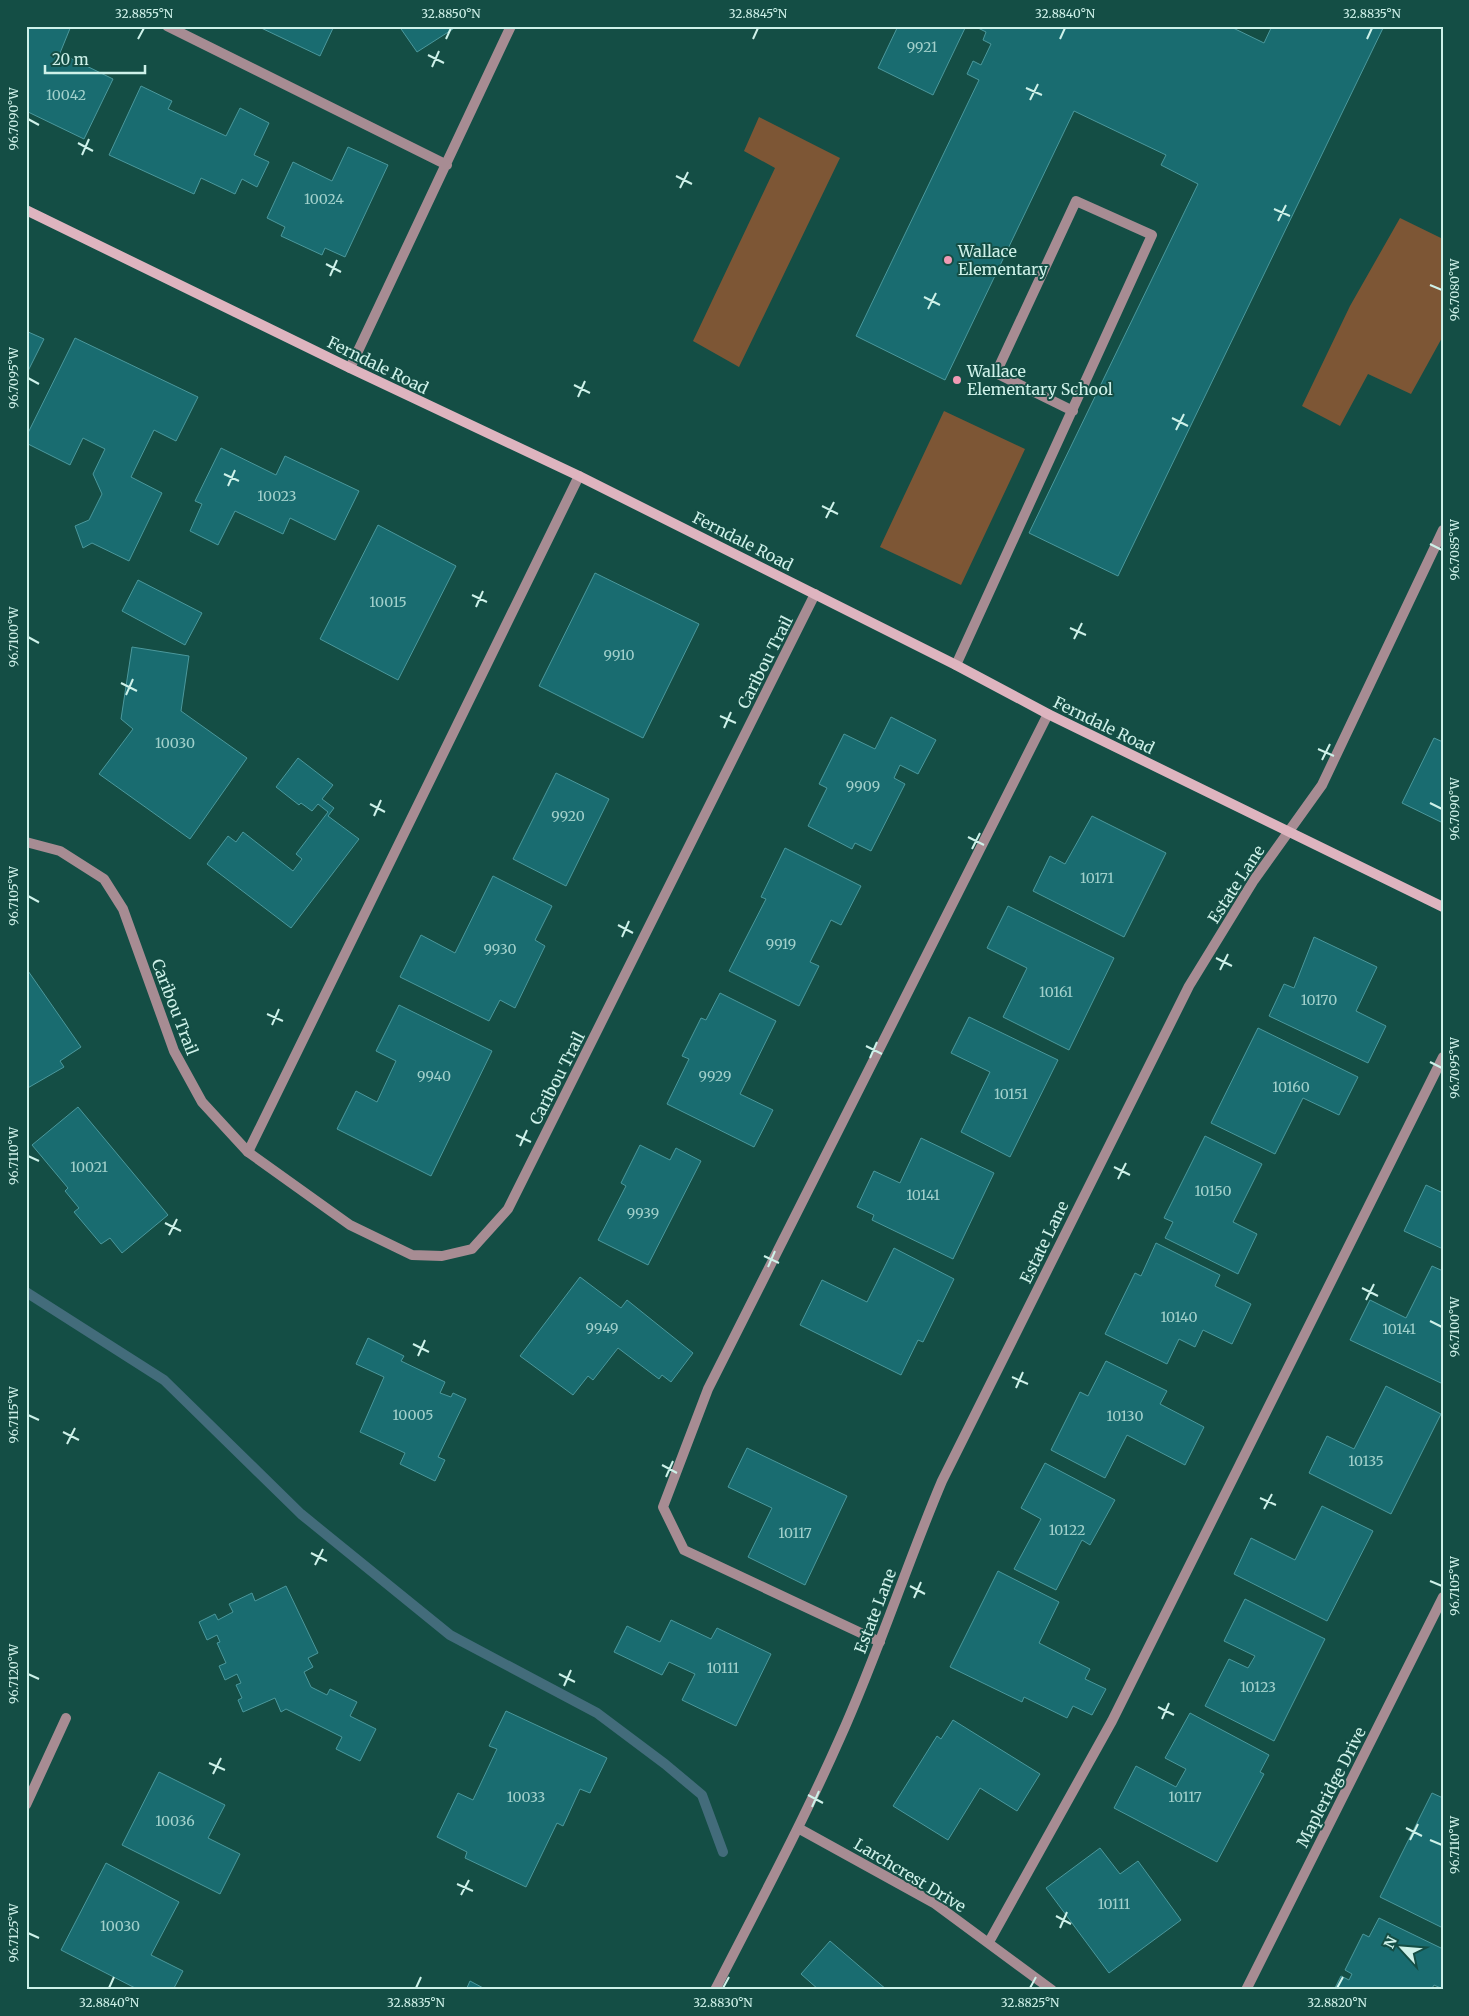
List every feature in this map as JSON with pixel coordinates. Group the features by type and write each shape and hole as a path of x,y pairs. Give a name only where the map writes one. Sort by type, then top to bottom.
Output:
{"street":[{"path":"168,26 447,165"},
{"path":"350,368 511,26"},
{"path":"956,665 1073,411 1152,236 1076,201 996,373 1073,411"},
{"name":"Ferndale Road","path":"26,210 350,368 579,476 956,665 1048,714 1288,833 1443,907"},
{"path":"248,1152 579,476"},
{"name":"Estate Lane","path":"715,1990 798,1828 840,1738 880,1642 924,1523 942,1481 1189,986 1254,880 1322,785 1443,530"},
{"name":"Caribou Trail","path":"26,842 60,851 104,879 123,909 174,1051 202,1102 248,1152 350,1225 412,1254 442,1256 472,1249 508,1209 815,594"},
{"path":"880,1642 684,1550 662,1507 708,1389 1048,714"},
{"path":"989,1942 1112,1721 1443,1057"},
{"name":"Mapleridge Drive","path":"1246,1990 1443,1597"},
{"path":"26,1805 66,1718"},
{"name":"Larchcrest Drive","path":"798,1828 934,1903 1052,1990"}],"shaded area":[{"path":"759,117 840,158 739,367 693,341 775,168 744,151"},
{"path":"1400,218 1443,239 1443,336 1411,394 1368,374 1340,426 1302,406 1350,306"},
{"path":"944,411 1025,449 961,585 880,547"}],"building":[{"path":"26,26 71,26 60,53 113,79 84,139 26,111"},
{"path":"257,26 334,26 320,56"},
{"path":"399,26 451,26 453,29 417,52"},
{"path":"898,26 966,26 933,95 878,68"},
{"name":"Wallace Elementary","path":"974,26 1229,26 1264,43 1272,26 1384,26 1118,576 1029,533 1198,184 1161,165 1166,155 1074,111 945,380 856,336 979,80 967,74 973,61 981,65 991,44 983,40 986,32"},
{"path":"141,86 172,101 168,109 226,136 240,108 269,123 254,155 269,162 257,187 242,179 235,194 201,178 194,194 109,155"},
{"path":"348,147 388,165 345,257 325,248 322,255 281,236 285,227 267,218 293,162 332,181"},
{"path":"26,331 44,339 26,375"},
{"path":"75,338 198,397 176,441 154,430 131,477 162,493 129,561 92,543 83,548 75,526 89,520 102,494 93,474 105,449 83,438 70,465 26,443 26,437"},
{"path":"221,448 276,475 285,456 359,491 335,540 290,518 283,534 235,511 218,545 190,531 202,504 195,501"},
{"path":"378,525 456,566 398,680 320,639"},
{"path":"595,573 699,624 643,738 539,686"},
{"path":"138,580 202,613 185,645 122,611"},
{"path":"132,647 189,656 181,711 247,758 190,839 99,774 133,729 121,719"},
{"path":"891,717 936,740 918,774 900,765 894,778 905,784 871,851 855,843 852,849 808,826 827,788 819,784 844,734 875,749"},
{"path":"1434,738 1443,742 1443,823 1402,803"},
{"path":"298,758 333,785 322,799 334,808 328,816 359,839 291,928 207,864 228,836 236,842 243,832 293,871 302,859 296,854 328,812 318,804 312,811 301,803 299,805 276,787"},
{"path":"556,773 609,799 566,886 513,859"},
{"path":"1092,816 1166,853 1124,937 1033,891 1050,856 1065,864"},
{"path":"785,848 861,886 841,925 831,920 810,962 819,966 799,1006 729,971 766,899 761,897"},
{"path":"493,876 552,906 535,940 545,946 515,1008 500,1000 489,1021 400,977 421,935 455,953"},
{"path":"1008,906 1114,958 1069,1050 1003,1017 1027,968 987,948"},
{"path":"1314,937 1377,967 1356,1011 1386,1026 1368,1063 1269,1016 1284,984 1294,988"},
{"path":"26,968 81,1047 60,1061 64,1067 26,1089"},
{"path":"720,993 776,1021 740,1094 773,1110 754,1147 667,1104 689,1059 682,1056 701,1018 706,1020"},
{"path":"399,1005 492,1051 431,1176 337,1129 356,1091 377,1102 396,1061 376,1051"},
{"path":"969,1017 1058,1060 1010,1157 961,1132 990,1072 951,1053"},
{"path":"1258,1028 1358,1077 1339,1115 1303,1098 1275,1154 1211,1123"},
{"path":"78,1107 168,1215 122,1253 110,1238 101,1244 74,1212 79,1208 65,1191 68,1188 32,1145"},
{"path":"1205,1136 1262,1164 1233,1222 1257,1234 1238,1274 1165,1238 1173,1222 1164,1218"},
{"path":"921,1138 994,1173 953,1259 872,1220 874,1215 857,1207 874,1171 900,1183"},
{"path":"640,1145 670,1160 676,1148 701,1161 648,1265 598,1240 626,1186 621,1183"},
{"path":"1426,1185 1443,1193 1443,1249 1404,1231"},
{"path":"1156,1243 1220,1275 1215,1286 1251,1304 1232,1344 1203,1330 1195,1347 1179,1339 1167,1364 1105,1334 1135,1273 1141,1276"},
{"path":"894,1248 954,1279 923,1342 918,1340 901,1375 800,1325 822,1280 867,1302"},
{"path":"1432,1266 1443,1271 1443,1384 1350,1340 1370,1300 1406,1318"},
{"path":"580,1277 621,1308 627,1300 693,1353 671,1382 662,1375 659,1379 618,1348 593,1380 588,1376 573,1395 520,1356"},
{"path":"368,1338 404,1356 401,1361 445,1382 440,1393 451,1397 453,1393 466,1399 438,1457 445,1460 435,1481 400,1464 405,1453 360,1432 384,1377 356,1364"},
{"path":"1106,1361 1167,1391 1160,1404 1204,1427 1185,1465 1127,1435 1105,1478 1051,1450 1080,1392 1088,1396"},
{"path":"1386,1386 1441,1414 1391,1514 1309,1473 1327,1436 1354,1449"},
{"path":"747,1448 847,1496 805,1585 748,1557 772,1508 728,1487"},
{"path":"1045,1463 1115,1500 1090,1545 1082,1540 1056,1590 1014,1569 1041,1519 1021,1508"},
{"path":"1322,1506 1373,1531 1327,1621 1234,1574 1251,1538 1295,1560"},
{"path":"998,1571 1059,1602 1039,1643 1090,1669 1085,1679 1106,1689 1092,1715 1073,1706 1067,1718 1024,1697 1022,1702 950,1667"},
{"path":"286,1586 318,1653 308,1658 313,1667 304,1672 311,1687 327,1695 330,1689 357,1702 350,1716 376,1729 360,1761 336,1749 342,1737 286,1709 281,1712 275,1698 243,1712 238,1700 242,1698 236,1685 241,1683 237,1674 225,1680 219,1666 226,1663 217,1643 220,1642 217,1635 207,1640 199,1622 215,1614 218,1620 233,1612 229,1604 252,1593 255,1601"},
{"path":"1245,1599 1325,1639 1274,1741 1205,1706 1229,1659 1248,1668 1255,1656 1224,1641"},
{"path":"671,1620 711,1639 717,1628 771,1654 736,1726 682,1700 695,1674 669,1662 662,1675 614,1652 627,1626 660,1642"},
{"path":"506,1711 607,1758 590,1793 580,1789 563,1826 557,1823 526,1887 465,1858 467,1852 437,1837 458,1793 473,1800 497,1749 489,1746"},
{"path":"1190,1713 1269,1755 1260,1772 1264,1774 1217,1862 1114,1808 1136,1766 1176,1787 1186,1769 1165,1758"},
{"path":"953,1720 1040,1774 1017,1811 980,1788 948,1840 893,1806 937,1736 941,1739"},
{"path":"159,1772 225,1805 208,1838 240,1854 220,1894 122,1845"},
{"path":"1432,1793 1443,1798 1443,1928 1380,1897"},
{"path":"1100,1848 1120,1874 1138,1861 1181,1920 1109,1973 1046,1888"},
{"path":"106,1863 179,1902 151,1955 183,1971 173,1990 139,1990 61,1950"},
{"path":"1379,1918 1443,1949 1443,1989 1434,1985 1431,1990 1334,1990 1341,1976 1349,1980 1352,1974 1345,1970 1363,1934 1369,1937"},
{"path":"830,1941 887,1990 819,1990 801,1974"},
{"path":"470,1981 487,1990 466,1990"}],"waterway":[{"path":"26,1292 164,1380 301,1514 450,1635 597,1713 665,1764 702,1795 723,1852"}],"place":[{"name":"Wallace Elementary","path":"948,260"},
{"name":"Wallace Elementary School","path":"957,380"}]}
